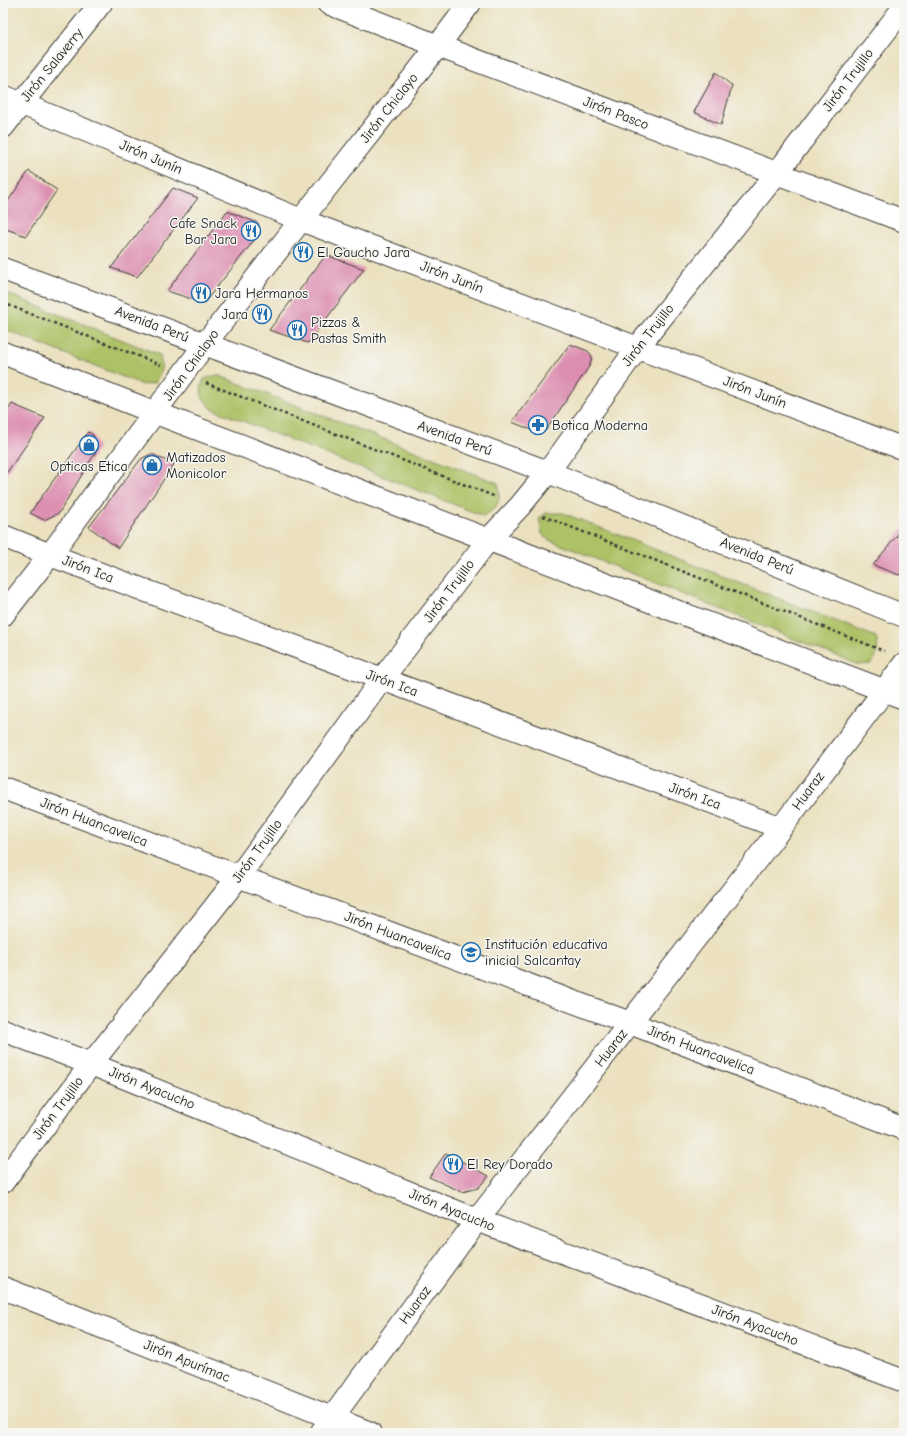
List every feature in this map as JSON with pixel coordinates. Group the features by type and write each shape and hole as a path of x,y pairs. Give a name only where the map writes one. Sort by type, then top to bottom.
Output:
{"street":[{"name":"Jirón Salaverry","path":"3,127 12,99 101,3"},
{"name":"Jirón Pasco","path":"328,3 904,222"},
{"name":"Jirón Chiclayo","path":"3,615 50,555 156,413 205,344 470,3"},
{"name":"Jirón Trujillo","path":"3,1182 91,1064 239,876 382,679 488,540 520,506 548,472 638,347 777,173 904,7"},
{"name":"Jirón Junín","path":"12,99 300,220 904,449"},
{"name":"Avenida Perú","path":"3,268 548,472 904,616"},
{"path":"3,353 156,413 904,698"},
{"name":"Jirón Ica","path":"3,536 50,555 781,828"},
{"name":"Huaraz","path":"326,1426 477,1220 781,828 883,690 897,659"},
{"name":"Jirón Huancavelica","path":"3,788 630,1023 904,1129"},
{"name":"Jirón Ayacucho","path":"3,1030 477,1220 904,1381"},
{"name":"Jirón Apurímac","path":"3,1288 326,1426 370,1433"}],"path":[{"path":"3,303 520,506 897,659"}],"green space":[{"path":"3,292 160,355 161,367 159,377 154,383 143,385 3,329"},
{"path":"217,375 498,483 498,503 493,510 483,516 212,409 203,399 201,388 204,379"},
{"path":"546,513 563,513 876,637 878,648 875,658 871,664 859,665 549,540 542,534 539,518"}],"building":[{"path":"716,72 732,86 721,125 694,112"},
{"path":"29,171 57,190 26,236 3,228 3,208"},
{"path":"173,188 198,198 137,277 111,268"},
{"path":"227,211 258,223 260,233 204,303 167,291"},
{"path":"326,255 364,269 308,343 269,330"},
{"path":"570,344 588,351 592,356 590,365 546,430 532,430 512,422"},
{"path":"12,404 45,418 3,478 3,418"},
{"path":"88,432 93,435 98,448 59,513 44,520 30,513"},
{"path":"151,454 174,464 118,548 89,527 141,459"},
{"path":"904,527 904,570 899,575 873,565"},
{"name":"El Rey Dorado","path":"446,1153 489,1176 478,1188 462,1192 429,1177"}],"place":[{"name":"Cafe Snack Bar Jara","path":"251,231"},
{"name":"El Gaucho Jara","path":"303,252"},
{"name":"Jara Hermanos","path":"201,293"},
{"name":"Jara","path":"262,314"},
{"name":"Pizzas & Pastas Smith","path":"297,330"},
{"name":"Botica Moderna","path":"538,425"},
{"name":"Opticas Etica","path":"89,445"},
{"name":"Matizados Monicolor","path":"152,465"},
{"name":"Institución educativa inicial Salcantay","path":"471,952"},
{"name":"El Rey Dorado","path":"453,1164"}]}
